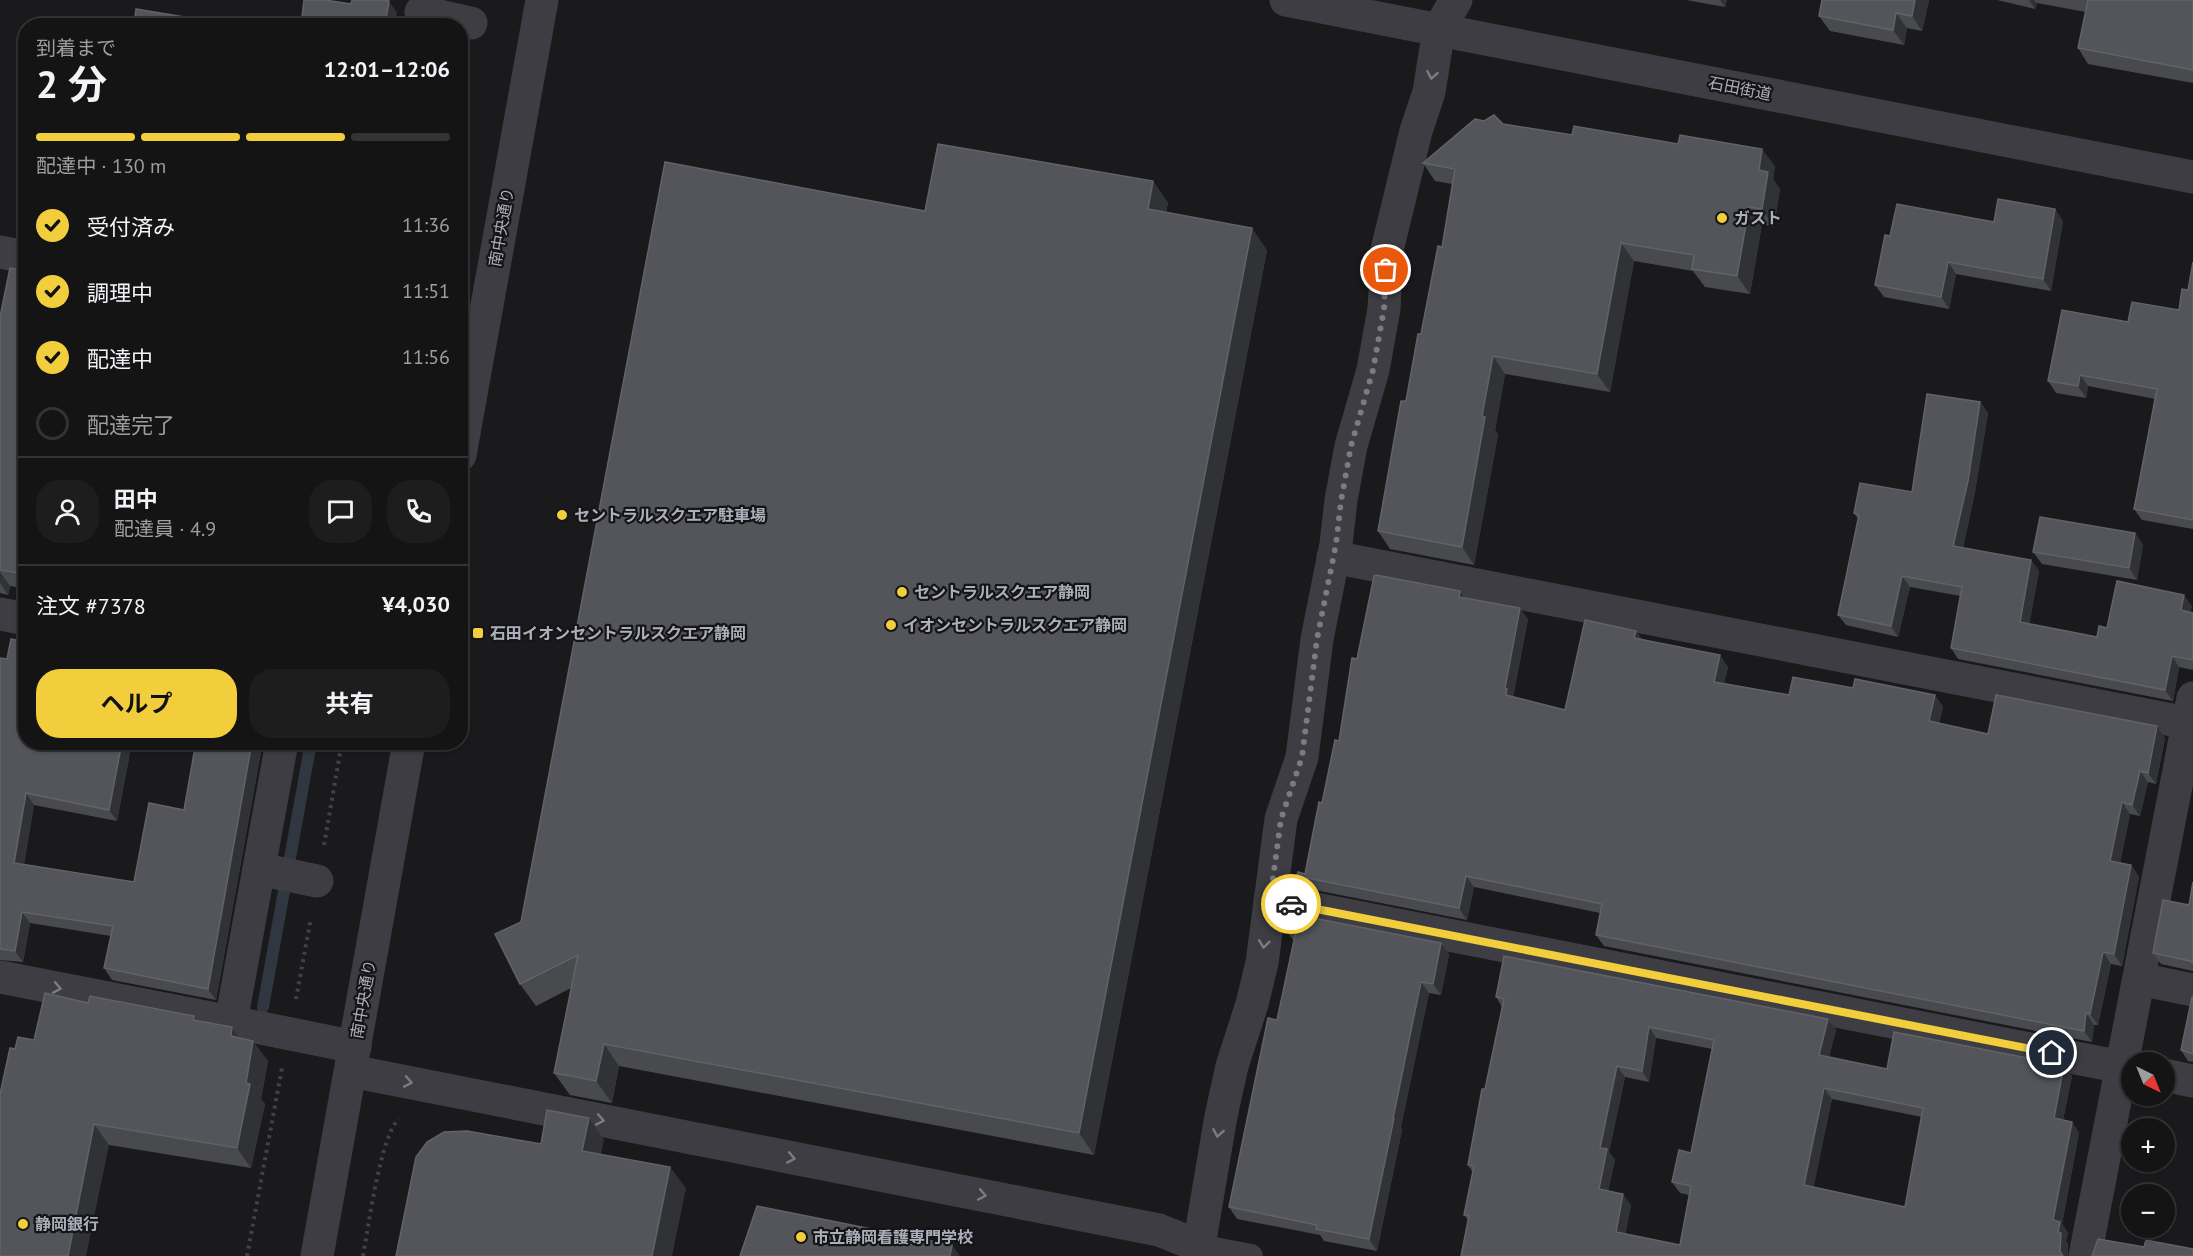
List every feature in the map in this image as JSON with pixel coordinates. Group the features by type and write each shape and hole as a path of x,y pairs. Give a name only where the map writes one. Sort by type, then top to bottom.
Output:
{"street":[{"name":"南中央通り","path":"468,411 542,0"},
{"name":"石田街道","path":"1286,0 2193,177"},
{"path":"0,976 291,1034 353,1059 1159,1230 1201,1251 1230,1076 1262,963 1281,819 1302,757 1317,639 1351,446 1375,360 1384,309 1387,250 1416,131 1429,92 1439,29 1456,0"},
{"path":"420,12 448,18"},
{"path":"0,252 18,255"},
{"path":"1333,557 2191,715 2139,979 2129,1052"},
{"path":"0,614 18,617"},
{"path":"231,1022 281,750"},
{"name":"南中央通り","path":"317,1256 408,750"},
{"path":"259,869 318,881"},
{"path":"1270,900 2121,1067"},
{"path":"2139,979 2193,990"},
{"path":"2175,1077 2193,1081"},
{"path":"2085,1256 2121,1095"}],"lane":[{"path":"1201,1251 1251,1256"}],"path":[{"path":"363,1256 386,1140 395,1122 405,1114"}],"building":[{"path":"304,0 351,4 352,0 389,1 386,18 302,18"},
{"path":"1822,0 1915,0 1912,16 1896,13 1893,30 1819,16"},
{"path":"2088,0 2193,0 2193,70 2078,48"},
{"path":"136,9 191,18 135,18"},
{"path":"1494,115 1503,124 1572,135 1574,126 1678,144 1680,135 1762,149 1759,170 1768,172 1762,209 1749,207 1737,276 1692,269 1694,255 1621,243 1597,374 1493,356 1482,416 1485,417 1462,547 1378,531 1401,401 1406,401 1438,246 1442,247 1455,169 1423,163 1475,119 1484,121"},
{"name":"セントラルスクエア静岡","path":"938,144 1153,181 1148,209 1252,228 1079,1133 604,1044 596,1081 554,1073 578,955 520,984 495,934 521,922 665,162 925,211"},
{"path":"1998,199 2055,209 2043,279 1948,262 1941,297 1875,285 1885,235 1890,236 1897,204 1994,222"},
{"path":"2193,262 2193,520 2134,509 2157,389 2080,375 2078,386 2048,381 2062,310 2128,322 2132,302 2179,310 2182,289 2188,290"},
{"path":"10,268 18,270 18,573 0,570 0,317"},
{"path":"1927,394 1980,402 1968,481 1953,546 2031,560 2020,622 2097,637 2099,626 2107,628 2117,581 2184,595 2181,610 2193,613 2193,660 2172,656 2165,690 1951,648 1962,587 1902,576 1891,626 1838,615 1859,515 1854,513 1860,483 1912,492"},
{"path":"2040,517 2135,533 2129,568 2033,552"},
{"path":"1376,575 1460,591 1459,597 1520,608 1505,688 1507,689 1506,695 1565,710 1585,620 1636,631 1634,638 1720,655 1714,682 1789,695 1793,677 1853,688 1855,679 1935,695 1929,721 1988,734 1996,695 2157,726 2148,773 2140,771 2132,805 2122,802 2110,861 2131,865 2114,954 2103,952 2090,1014 2086,1013 2084,1031 1596,935 1602,904 1466,876 1459,908 1297,876 1298,872 1305,874 1319,802 1322,803 1335,740 1339,741 1352,658 1357,659"},
{"path":"11,639 18,640 18,750 120,750 109,810 26,793 14,863 134,882 149,803 184,810 195,750 251,750 208,989 104,968 113,926 22,912 15,951 0,949 0,658 7,659"},
{"path":"2193,882 2193,963 2153,953 2163,900 2189,905"},
{"path":"1288,913 1441,943 1433,984 1421,982 1369,1239 1316,1229 1317,1225 1229,1207 1268,1018 1277,1020 1296,931 1285,929"},
{"path":"1504,956 1828,1019 1819,1055 1887,1069 1894,1032 2064,1065 2054,1118 2072,1122 2053,1220 2060,1222 2058,1232 2061,1233 2060,1251 2063,1256 1461,1256 1469,1216 1464,1215 1474,1166 1468,1165 1482,1089 1485,1089 1504,999 1496,997","holes":["1649,1027 1714,1040 1691,1153 1679,1150 1672,1182 1691,1186 1680,1245 1616,1232 1623,1194 1599,1189 1607,1149 1600,1148 1617,1066 1642,1071","1824,1088 1923,1108 1905,1207 1804,1185"]},
{"path":"45,993 88,1003 90,996 194,1016 193,1020 232,1027 231,1036 253,1041 246,1083 250,1084 237,1148 94,1124 68,1256 0,1256 0,1094 10,1048 15,1049 18,1037 34,1040"},
{"path":"2193,996 2193,1054 2181,1050"},
{"path":"547,1110 589,1118 582,1151 670,1167 652,1256 396,1256 416,1157 427,1142 444,1132 467,1131 541,1144"},
{"path":"757,1206 952,1245 950,1256 740,1256"},
{"path":"2098,1239 2144,1247 2146,1240 2193,1249 2193,1256 2092,1256"}],"waterway":[{"path":"263,1007 310,750"}],"way so far":[{"path":"1291,904 1270,900 1281,819 1302,757 1317,639 1336,544 1351,446 1373,370 1384,309 1386,270"}],"place":[{"name":"ガスト","path":"1722,218"},
{"name":"セントラルスクエア駐車場","path":"562,515"},
{"name":"セントラルスクエア静岡","path":"902,592"},
{"name":"イオンセントラルスクエア静岡","path":"891,625"},
{"name":"石田イオンセントラルスクエア静岡","path":"478,633"},
{"name":"静岡銀行","path":"23,1224"},
{"name":"市立静岡看護専門学校","path":"801,1237"}],"route":[{"path":"1291,904 2052,1053"}]}
